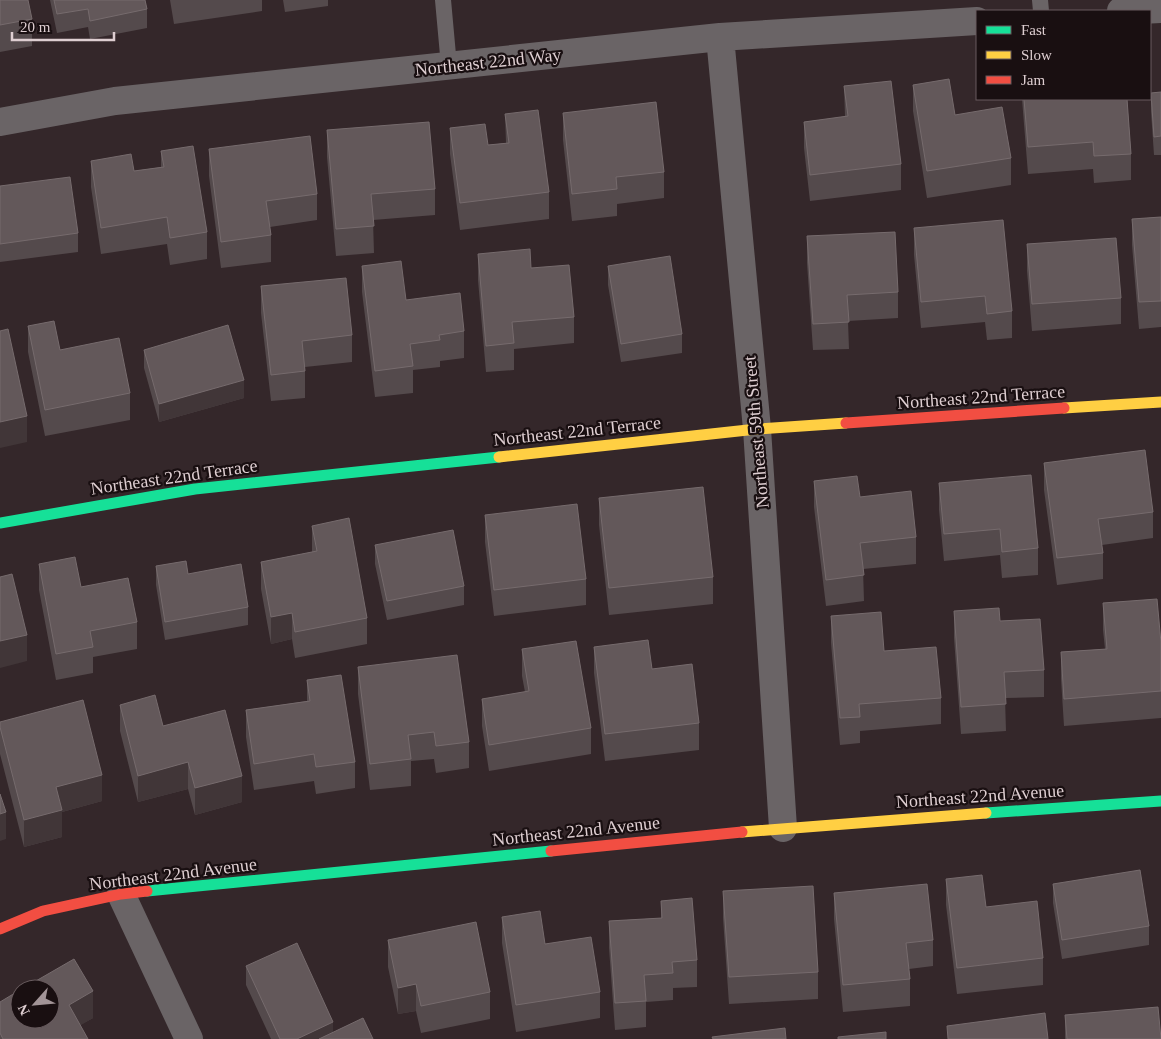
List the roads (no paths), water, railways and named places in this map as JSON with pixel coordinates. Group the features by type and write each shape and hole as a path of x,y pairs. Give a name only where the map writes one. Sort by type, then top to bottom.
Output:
{"street":[{"path":"1141,10 1161,9"},
{"name":"Northeast 22nd Way","path":"0,122 116,101 720,37 976,20"},
{"name":"Northeast 59th Street","path":"720,37 757,430 783,828"},
{"name":"Northeast 22nd Terrace","path":"0,523 195,489 757,430 1161,402"},
{"name":"Northeast 22nd Avenue","path":"0,928 43,911 120,894 783,828 1161,801"},
{"path":"120,894 189,1039"}],"lane":[{"path":"444,0 449,66"}]}
